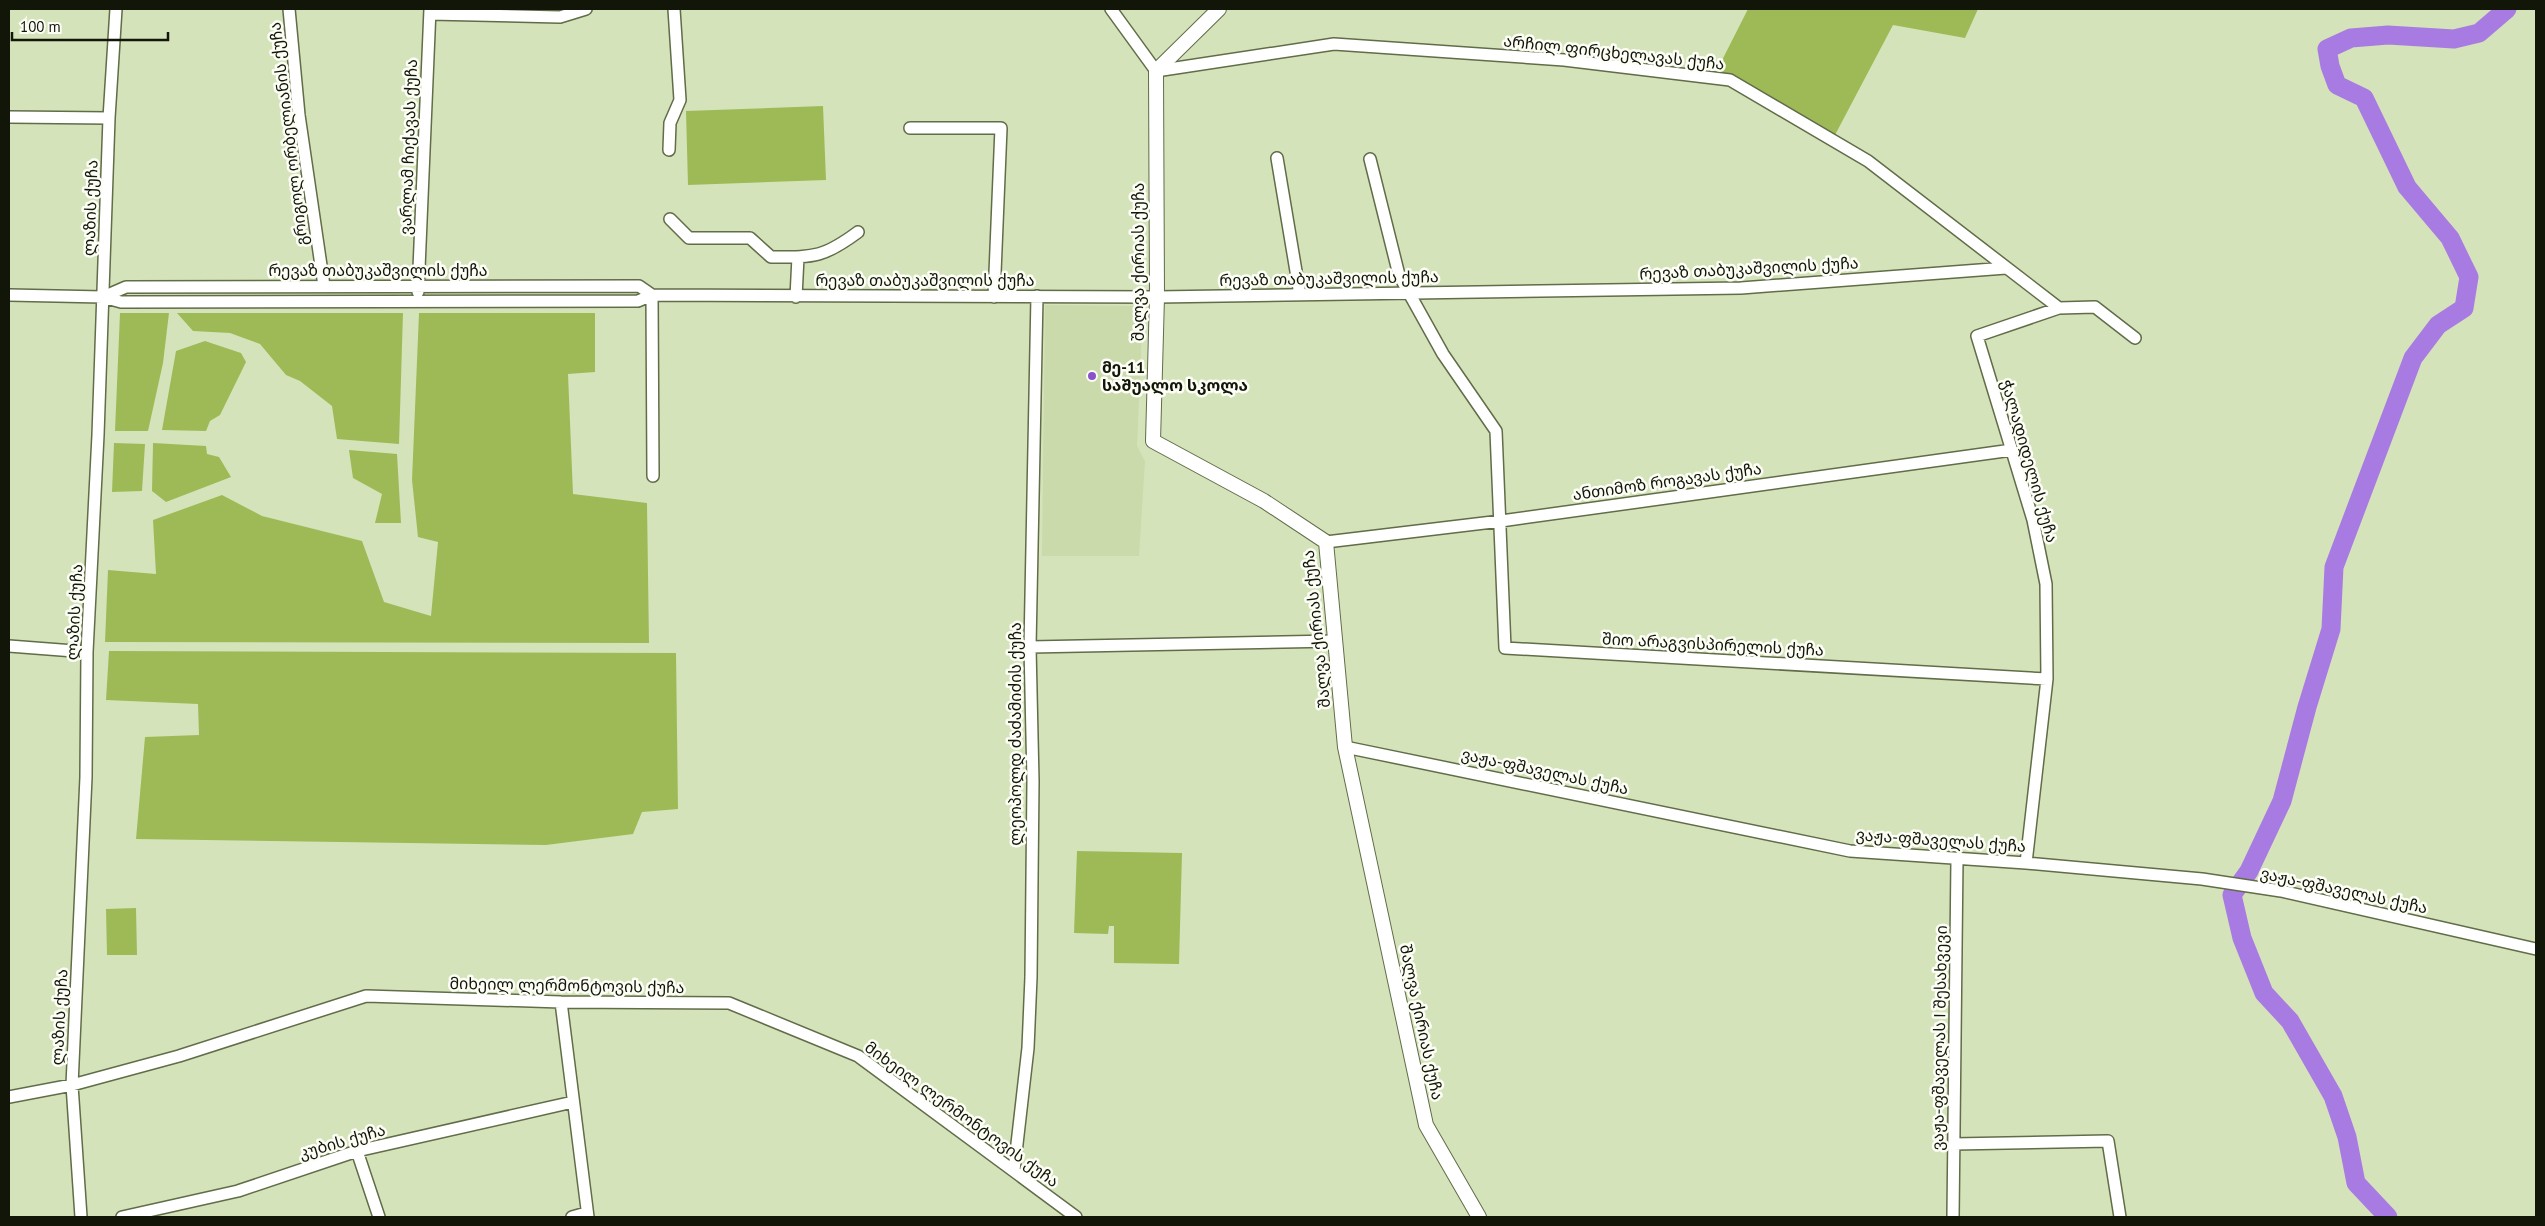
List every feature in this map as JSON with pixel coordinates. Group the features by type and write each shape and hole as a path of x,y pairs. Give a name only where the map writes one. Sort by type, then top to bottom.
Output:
{"street":[{"name":"ლაზის ქუჩა","path":"81,1217 72,1085 86,777 87,652 109,118 116,9"},
{"name":"გრიგოლ ორბელიანის ქუჩა","path":"289,9 299,115 324,286"},
{"path":"430,11 560,17 586,9"},
{"path":"670,150 670,123 680,100 674,9"},
{"path":"1111,9 1156,71 1219,9"},
{"name":"ვარლამ ჩიქავას ქუჩა","path":"418,302 430,11"},
{"name":"არჩილ ფირცხელავას ქუჩა","path":"1156,71 1334,44 1564,60 1730,80 1868,162 2059,308"},
{"name":"შალვა ქირიას ქუჩა","path":"1156,71 1157,297 1152,441 1264,501 1326,542 1345,747 1426,1125 1479,1217"},
{"path":"9,117 109,118"},
{"path":"910,128 1001,128 994,297"},
{"path":"1277,158 1300,295"},
{"path":"1370,159 1399,275 1407,293 1419,308 1443,354 1496,431 1501,521"},
{"path":"670,219 689,238 750,238 771,257 798,257 822,254 858,232"},
{"path":"796,297 798,257"},
{"name":"რევაზ თაბუკაშვილის ქუჩა","path":"9,295 103,297 121,302 638,300 652,295 1157,297 1741,288 2006,268"},
{"name":"რევაზ თაბუკაშვილის ქუჩა","path":"103,297 126,288 324,286 638,286 652,295"},
{"path":"652,295 653,476"},
{"name":"ლეოპოლდ ძაძამიძის ქუჩა","path":"1014,1170 1028,1048 1031,977 1033,781 1030,646 1037,296"},
{"path":"2059,308 2095,307 2136,338"},
{"name":"ჭალადიდელის ქუჩა","path":"2026,863 2047,679 2046,584 2033,520 1977,336 2059,308"},
{"name":"ანთიმოზ როგავას ქუჩა","path":"1326,542 1501,521 2012,450"},
{"name":"შიო არაგვისპირელის ქუჩა","path":"1501,521 1505,648 2047,679"},
{"path":"1030,646 1336,641"},
{"path":"9,646 87,652"},
{"name":"ვაჟა-ფშაველას ქუჩა","path":"1345,747 1850,851 2026,863 2202,879 2281,891 2536,949"},
{"name":"ვაჟა-ფშაველას I შესახვევი","path":"1954,1217 1957,859"},
{"name":"მიხეილ ლერმონტოვის ქუჩა","path":"9,1097 72,1085 179,1056 366,996 561,1002 729,1004 858,1056 1076,1217"},
{"path":"561,1002 587,1215 572,1217"},
{"name":"კუბის ქუჩა","path":"122,1217 238,1191 356,1151 573,1102"},
{"path":"1954,1144 2108,1141 2120,1217"},
{"path":"356,1151 379,1217"}],"shaded area":[{"name":"მე-11 საშუალო სკოლა","path":"1045,305 1143,306 1137,446 1145,461 1139,556 1042,556"}],"green space":[{"path":"1748,9 1978,9 1965,38 1893,25 1835,135 1776,105 1712,80"},
{"path":"823,106 826,180 688,185 686,111"},
{"path":"120,313 169,313 163,363 148,431 115,431"},
{"path":"177,313 403,313 399,444 337,439 332,406 300,381 286,375 260,344 230,333 193,331"},
{"path":"419,313 595,313 595,372 568,374 573,494 647,503 649,643 105,642 108,570 156,574 153,520 222,495 262,516 362,541 384,602 431,616 438,542 418,537 412,480"},
{"path":"205,341 241,353 246,362 220,415 210,421 206,431 162,430 176,351"},
{"path":"114,443 145,444 142,491 112,492"},
{"path":"153,443 206,446 207,454 219,457 231,477 166,502 152,491"},
{"path":"349,450 397,454 401,523 375,523 382,494 353,478"},
{"path":"109,651 676,653 678,809 642,812 633,834 546,845 136,839 145,737 199,735 198,704 106,700"},
{"path":"1077,851 1182,853 1179,964 1114,963 1114,926 1109,926 1108,934 1074,933"},
{"path":"136,908 137,955 107,955 106,909"}],"waterway":[{"path":"2388,1217 2356,1183 2347,1137 2333,1096 2290,1021 2264,993 2242,938 2232,895 2249,871 2282,801 2307,707 2331,629 2334,567 2413,358 2438,325 2464,308 2469,277 2450,238 2407,187 2364,98 2337,85 2330,66 2327,49 2351,38 2388,35 2454,39 2479,33 2507,9"}],"place":[{"name":"მე-11 საშუალო სკოლა","path":"1092,376"}]}
